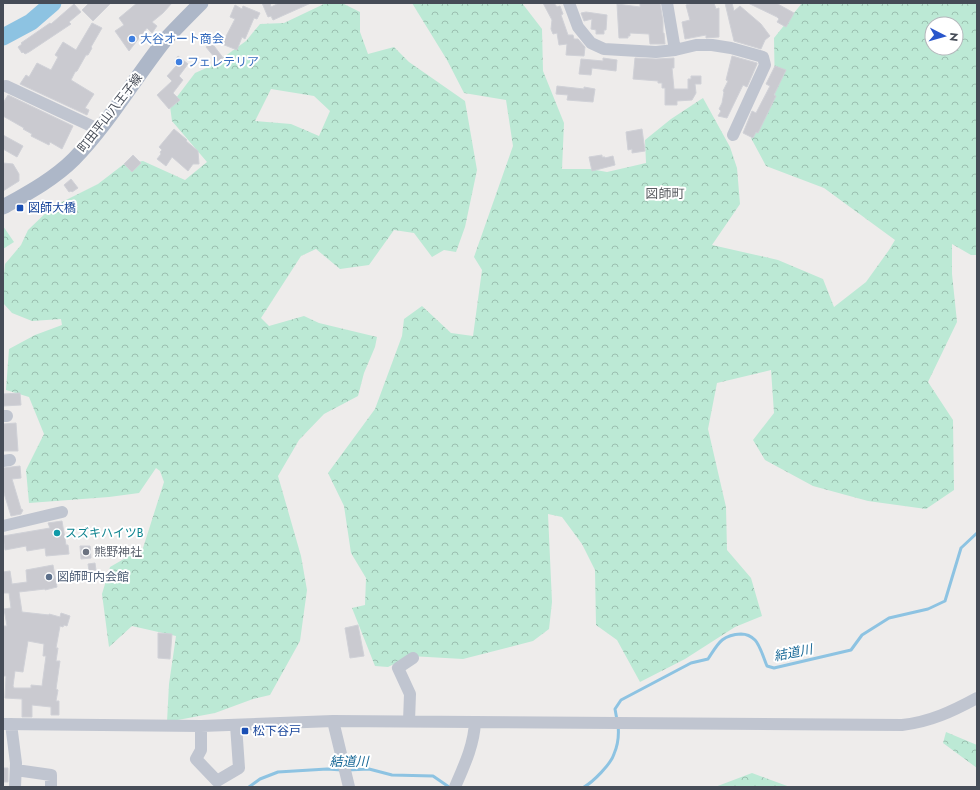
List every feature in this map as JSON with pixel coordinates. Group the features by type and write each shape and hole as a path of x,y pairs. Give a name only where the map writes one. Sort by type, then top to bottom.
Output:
{"main road":[{"name":"町田平山八王子線","path":"3,207 59,171 73,160 100,130 165,41 184,19 202,3"}],"street":[{"path":"569,3 578,27 591,43 604,49 656,52 675,50 696,45 712,45 731,48 763,57 765,65 734,135"},
{"path":"667,3 675,50"},
{"path":"6,86 100,130"},
{"path":"3,526 62,512"},
{"path":"409,721 410,694 398,668 413,658"},
{"path":"15,787 16,763 7,724 201,726 333,721 409,721 902,725 925,722 939,717 977,698"},
{"path":"333,721 348,787"},
{"path":"455,786 472,742 475,722"},
{"path":"201,726 201,750 196,759 217,780 239,768 236,725"},
{"path":"16,770 51,775 51,787"}],"green space":[{"path":"326,3 342,3 360,12 360,32 368,54 394,47 409,62 465,101 477,170 465,227 456,252 444,250 432,257 414,233 394,230 369,265 340,269 316,249 301,256 261,318 269,326 304,316 319,323 377,337 375,347 364,373 358,396 324,414 299,440 278,476 301,556 307,590 300,641 270,695 253,699 215,713 167,722 169,684 176,636 132,626 109,647 102,594 110,567 143,548 164,482 160,471 156,468 139,493 109,497 29,503 26,470 44,434 29,397 6,390 9,349 35,335 62,325 61,319 32,321 12,313 3,303 5,264 21,245 28,230 52,207 98,184 124,164 143,161 185,180 207,162 172,121 170,106 195,73 213,65 246,41 260,24 284,23","holes":["271,89 314,96 330,111 319,136 291,124 255,121"]},
{"path":"412,3 522,3 542,29 543,71 564,123 562,169 590,169 607,172 646,163 645,140 671,119 703,98 730,147 737,168 740,204 712,245 778,260 823,279 834,307 866,282 895,240 824,188 766,166 751,138 775,97 774,38 802,3 977,3 977,255 971,255 952,244 952,274 957,322 928,382 953,420 954,490 926,509 868,501 813,486 765,460 753,440 774,413 771,370 717,383 708,429 726,507 727,550 751,578 762,616 735,627 685,659 640,682 617,640 596,625 595,570 582,544 562,517 548,514 552,602 549,629 533,641 463,659 410,656 388,667 375,666 352,608 365,605 366,578 351,553 344,506 328,473 375,409 402,336 404,319 422,306 451,333 473,336 482,270 474,257 513,146 506,100 464,93 447,60"},
{"path":"3,226 14,242 3,249"},
{"path":"946,732 977,745 977,768 943,743"},
{"path":"752,773 790,787 715,787"}],"building":[{"path":"89,3 111,3 93,21 82,10"},
{"path":"137,3 172,3 152,22 157,26 152,33 147,28 129,51 115,31 124,25 119,18"},
{"path":"262,3 270,3 271,7 279,3 311,3 273,20 271,16 268,17"},
{"path":"543,3 554,3 557,7 560,6 563,14 561,15 568,35 573,35 574,39 578,39 585,47 584,56 566,55 567,44 559,45 557,33 553,34 551,29 552,20"},
{"path":"640,3 660,3 665,44 650,44 649,34 630,33 628,38 619,38 617,4 640,7"},
{"path":"693,3 714,3 716,9 719,8 719,37 706,38 706,35 685,39 682,22 690,20 686,5"},
{"path":"725,3 732,3 734,11 740,6 761,24 770,36 765,40 761,49 734,41"},
{"path":"748,3 776,3 794,13 786,27 777,22 779,19 777,17"},
{"path":"74,4 81,12 69,22 71,24 29,52 25,54 23,52 22,53 18,47 22,44 21,43 50,23 51,24"},
{"path":"235,5 242,9 243,6 260,13 257,19 254,18 245,39 242,37 237,50 222,44 235,19 230,17"},
{"path":"586,12 607,15 606,30 604,30 604,34 596,34 596,30 591,29 592,19 584,21 581,13"},
{"path":"92,23 102,28 88,55 86,55 71,80 94,94 85,108 89,110 87,115 20,84 26,75 29,77 37,63 51,70 58,57 55,55 63,42 76,50"},
{"path":"211,42 224,59 219,63 206,47"},
{"path":"178,56 188,64 179,76 183,80 173,93 180,100 169,109 157,95 172,81 167,76 177,65 174,63"},
{"path":"732,56 757,64 747,87 743,85 727,118 718,116 721,111 719,109 722,103 723,91 728,81 726,80"},
{"path":"603,58 617,60 616,71 592,68 591,75 579,74 581,59 603,61"},
{"path":"635,58 674,58 674,68 672,68 674,89 688,89 688,79 691,79 691,76 701,76 701,84 695,84 696,93 692,100 677,101 677,105 665,105 665,88 662,88 662,83 658,83 658,81 633,79"},
{"path":"775,66 786,70 774,95 776,96 758,133 756,132 753,138 743,133 752,111 756,113 770,86 766,84"},
{"path":"557,86 595,89 593,102 567,100 568,95 556,94"},
{"path":"8,95 73,126 62,149 50,142 49,145 31,136 32,134 23,129 24,128 3,116 3,103"},
{"path":"174,129 198,151 199,164 193,164 188,171 172,157 166,166 157,159 162,150 159,147"},
{"path":"642,129 645,151 632,153 632,149 628,150 626,132"},
{"path":"3,135 23,146 17,157 3,149"},
{"path":"133,155 141,163 132,172 124,164"},
{"path":"602,155 602,157 605,158 613,156 615,165 592,171 589,157"},
{"path":"3,163 13,164 19,174 19,181 3,191"},
{"path":"71,179 78,188 72,192 69,192 64,185"},
{"path":"20,393 21,405 3,406 3,394"},
{"path":"16,423 18,451 3,451 3,424"},
{"path":"20,466 21,478 12,479 21,509 23,510 21,514 11,516 3,490 3,468"},
{"path":"62,521 69,554 46,556 45,548 27,551 26,546 5,550 3,536 50,528 48,523"},
{"name":"熊野神社","path":"80,546 90,546 91,558 81,559"},
{"path":"95,563 96,570 89,571 88,564"},
{"path":"53,565 57,587 45,590 19,592 22,612 49,614 60,617 61,613 70,616 67,626 60,626 56,648 58,648 56,661 60,661 56,689 58,690 56,701 59,701 59,715 51,715 51,707 32,705 32,717 22,717 22,699 5,698 6,676 3,676 3,626 7,626 4,609 11,608 9,593 3,593 3,572 10,571 12,584 27,582 26,570","holes":["28,641 44,644 43,656 46,656 42,686 31,685 31,688 14,688 15,671 23,672"]},
{"path":"97,572 98,580 90,580 90,573"},
{"path":"358,625 364,656 350,658 345,628"},
{"path":"158,633 172,634 170,659 158,658"},
{"path":"3,768 8,768 8,782 3,782"}],"waterway":[{"path":"3,37 31,22 53,3"},
{"name":"結道川","path":"617,720 615,709 621,700 691,663 708,659 721,641 729,636 743,634 752,637 759,645 767,666 774,668 851,650 862,635 889,618 928,609 945,601 961,548 977,533"},
{"name":"結道川","path":"584,787 601,772 612,758 617,743 618,725"},
{"name":"結道川","path":"249,787 260,779 278,772 327,769 342,770"},
{"name":"結道川","path":"347,770 369,769 392,775 433,776 449,787"}],"place":[{"name":"大谷オート商会","path":"132,39"},
{"name":"フェレテリア","path":"179,62"},
{"name":"図師大橋","path":"20,208"},
{"name":"スズキハイツB","path":"57,533"},
{"name":"熊野神社","path":"86,552"},
{"name":"図師町内会館","path":"49,577"},
{"name":"松下谷戸","path":"245,731"}],"district":[{"name":"図師町","path":"665,193"}]}
